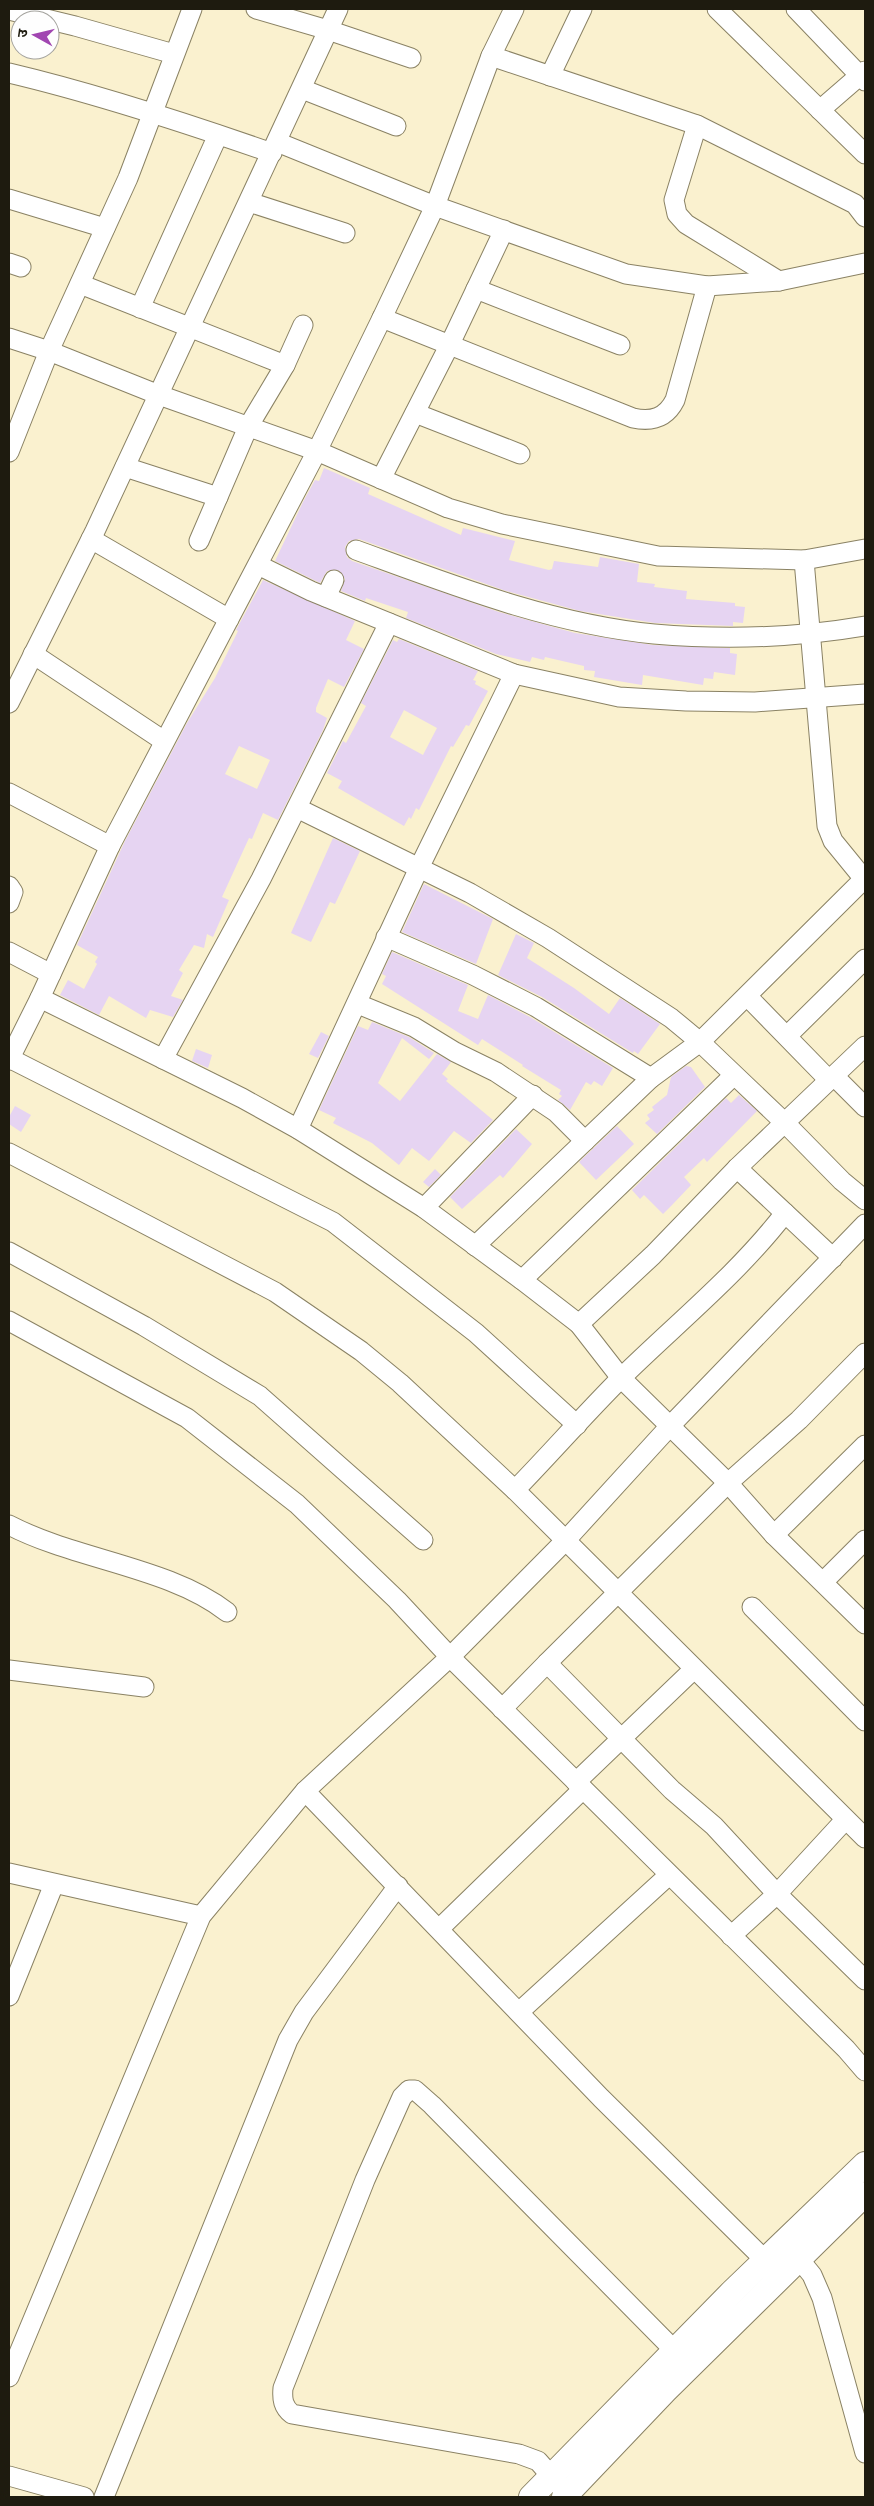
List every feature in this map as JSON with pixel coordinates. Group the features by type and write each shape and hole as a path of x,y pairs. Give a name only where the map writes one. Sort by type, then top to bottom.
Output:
{"street":[{"path":"9,452 49,351 128,178 192,9"},
{"path":"256,9 328,30 411,58"},
{"path":"9,703 91,539 275,148 338,9"},
{"path":"514,9 491,56 435,206 382,318 318,451 110,846 40,998 9,1059 333,1222 476,1333 576,1426"},
{"path":"550,76 582,9"},
{"path":"717,9 865,154"},
{"path":"796,9 863,76 820,110"},
{"path":"9,10 76,26 174,54"},
{"path":"491,56 697,125 855,204 865,217"},
{"path":"9,74 218,134 275,148 626,274 707,286 779,281 865,263"},
{"path":"302,90 396,126"},
{"path":"697,125 674,200 677,214 686,224 779,281"},
{"path":"140,308 218,134"},
{"path":"9,199 105,228"},
{"path":"249,202 345,233"},
{"path":"381,479 450,344 504,230"},
{"path":"80,284 285,365"},
{"path":"382,318 633,418 648,420 656,419 670,411 675,400 707,286"},
{"path":"476,289 620,345"},
{"path":"199,541 248,427 285,365 303,325"},
{"path":"9,338 49,351 159,395 318,451 448,508 486,520 658,556 804,560 865,549"},
{"path":"415,413 520,454"},
{"path":"125,466 218,497"},
{"path":"91,539 229,619"},
{"path":"356,550 473,593 593,624 653,634 747,638 810,635 865,626"},
{"path":"475,1246 651,1078 700,1042 864,879 833,841 827,826 804,560"},
{"path":"258,565 326,597 514,674 618,697 746,702 865,694"},
{"path":"326,597 334,580"},
{"path":"163,1059 297,808 389,623"},
{"path":"33,654 164,741"},
{"path":"298,1129 358,1004 386,937 514,674"},
{"path":"9,793 110,846"},
{"path":"297,808 470,893 548,938 670,1018 700,1042 733,1076 785,1123 842,1182 865,1200"},
{"path":"9,886 13,892 9,903"},
{"path":"386,937 473,975 536,1007 651,1078"},
{"path":"9,952 51,974"},
{"path":"787,1036 865,958"},
{"path":"747,996 787,1036 865,1107"},
{"path":"40,998 242,1098 298,1129 424,1208 522,1280 579,1324 622,1378 728,1483 774,1535 865,1624"},
{"path":"358,1004 414,1027 533,1095 556,1112 585,1141"},
{"path":"579,1324 652,1255 737,1168 865,1046"},
{"path":"522,1280 733,1076"},
{"path":"424,1208 533,1095"},
{"path":"9,1153 219,1261 275,1292 361,1351 400,1383 515,1490 865,1838"},
{"path":"737,1168 833,1258"},
{"path":"515,1490 622,1378 709,1295 768,1234 785,1213"},
{"path":"9,2377 201,1916 305,1791 450,1657 565,1540 670,1426 865,1224"},
{"path":"9,1252 144,1326 260,1396 423,1540"},
{"path":"9,1321 187,1418 297,1504 397,1600 450,1657 846,2049 865,2071"},
{"path":"502,1709 728,1483 799,1420 865,1353"},
{"path":"774,1535 865,1445"},
{"path":"9,1525 65,1548 203,1595 227,1612"},
{"path":"823,1582 865,1540"},
{"path":"752,1607 865,1721"},
{"path":"547,1663 672,1790 714,1826 777,1894 865,1980"},
{"path":"439,1929 579,1786 621,1738 694,1669"},
{"path":"9,1670 144,1687"},
{"path":"305,1791 601,2098 773,2269"},
{"path":"731,1936 777,1894 845,1820"},
{"path":"9,1873 201,1916"},
{"path":"519,2012 669,1875"},
{"path":"9,1996 54,1884"},
{"path":"104,2497 288,2040 304,2012 398,1886"},
{"path":"675,2351 432,2105 415,2090 409,2090 402,2097 365,2180 283,2388 282,2398 286,2409 292,2414 519,2454 538,2461 566,2496 666,2391 865,2164"},
{"path":"531,2497 675,2351 773,2269 799,2259 865,2194"},
{"path":"799,2259 812,2275 822,2298 865,2453"},
{"path":"9,2476 84,2497"}],"building":[{"path":"324,468 370,488 368,494 461,535 463,528 515,541 509,560 549,570 552,569 554,561 598,567 600,557 639,564 637,582 655,584 654,587 687,591 686,599 735,603 735,606 745,607 743,623 733,622 733,626 655,623 580,611 506,591 359,539 349,541 345,547 347,557 352,561 499,612 575,633 653,645 730,648 730,653 737,654 735,675 714,672 713,679 704,678 703,685 643,675 642,685 594,677 595,671 584,670 584,666 545,657 544,660 532,657 530,662 496,654 406,618 408,612 366,598 365,601 341,591 345,579 338,570 327,571 320,583 275,561 303,502 315,480 319,481"},
{"path":"263,580 355,621 346,640 364,649 344,687 328,679 316,708 316,712 327,718 323,730 278,820 263,813 252,839 249,838 222,897 229,900 213,937 207,934 204,948 194,945 179,970 183,973 171,996 183,1000 173,1017 150,1010 146,1018 109,996 99,1015 60,995 68,980 84,989 97,964 95,962 98,957 77,945 125,841 187,723 215,678 238,631 236,630","holes":["239,746 270,760 257,789 225,774"]},
{"path":"399,639 478,671 473,680 476,681 475,684 488,691 469,726 466,725 453,747 451,746 419,810 416,808 411,819 409,817 404,826 338,788 342,781 327,773 343,741 346,743 366,706 361,703 393,640 397,642","holes":["404,710 437,728 423,755 390,737"]},
{"path":"333,838 360,851 335,904 330,902 311,942 291,933"},
{"path":"424,884 493,919 476,964 402,932"},
{"path":"516,934 534,943 527,958 574,988 609,1014 620,998 660,1024 638,1054 634,1051 633,1053 542,997 498,975"},
{"path":"392,952 468,985 458,1011 478,1019 488,995 530,1017 613,1068 602,1086 594,1081 591,1085 586,1082 570,1110 558,1100 562,1096 559,1094 561,1090 482,1039 478,1045 382,984 386,976 382,974"},
{"path":"372,1022 409,1037 434,1053 429,1059 402,1038 378,1083 400,1101 437,1054 451,1062 442,1074 448,1079 446,1081 493,1120 471,1143 454,1131 429,1161 412,1148 399,1165 372,1143 333,1123 336,1118 319,1110 358,1026 368,1030"},
{"path":"321,1032 329,1036 318,1058 309,1054"},
{"path":"196,1049 212,1055 208,1068 192,1061"},
{"path":"686,1066 691,1067 705,1087 657,1134 645,1123 650,1119 647,1115 654,1110 652,1107 667,1095 671,1077"},
{"path":"739,1095 757,1111 707,1162 704,1158 684,1177 691,1185 673,1204 663,1214 644,1195 640,1199 632,1190 726,1098 731,1103"},
{"path":"15,1106 31,1115 21,1132 9,1124 9,1117"},
{"path":"617,1126 634,1144 596,1180 579,1162"},
{"path":"516,1129 532,1144 503,1178 500,1175 462,1209 450,1197"},
{"path":"435,1169 441,1175 429,1187 423,1182"}]}
